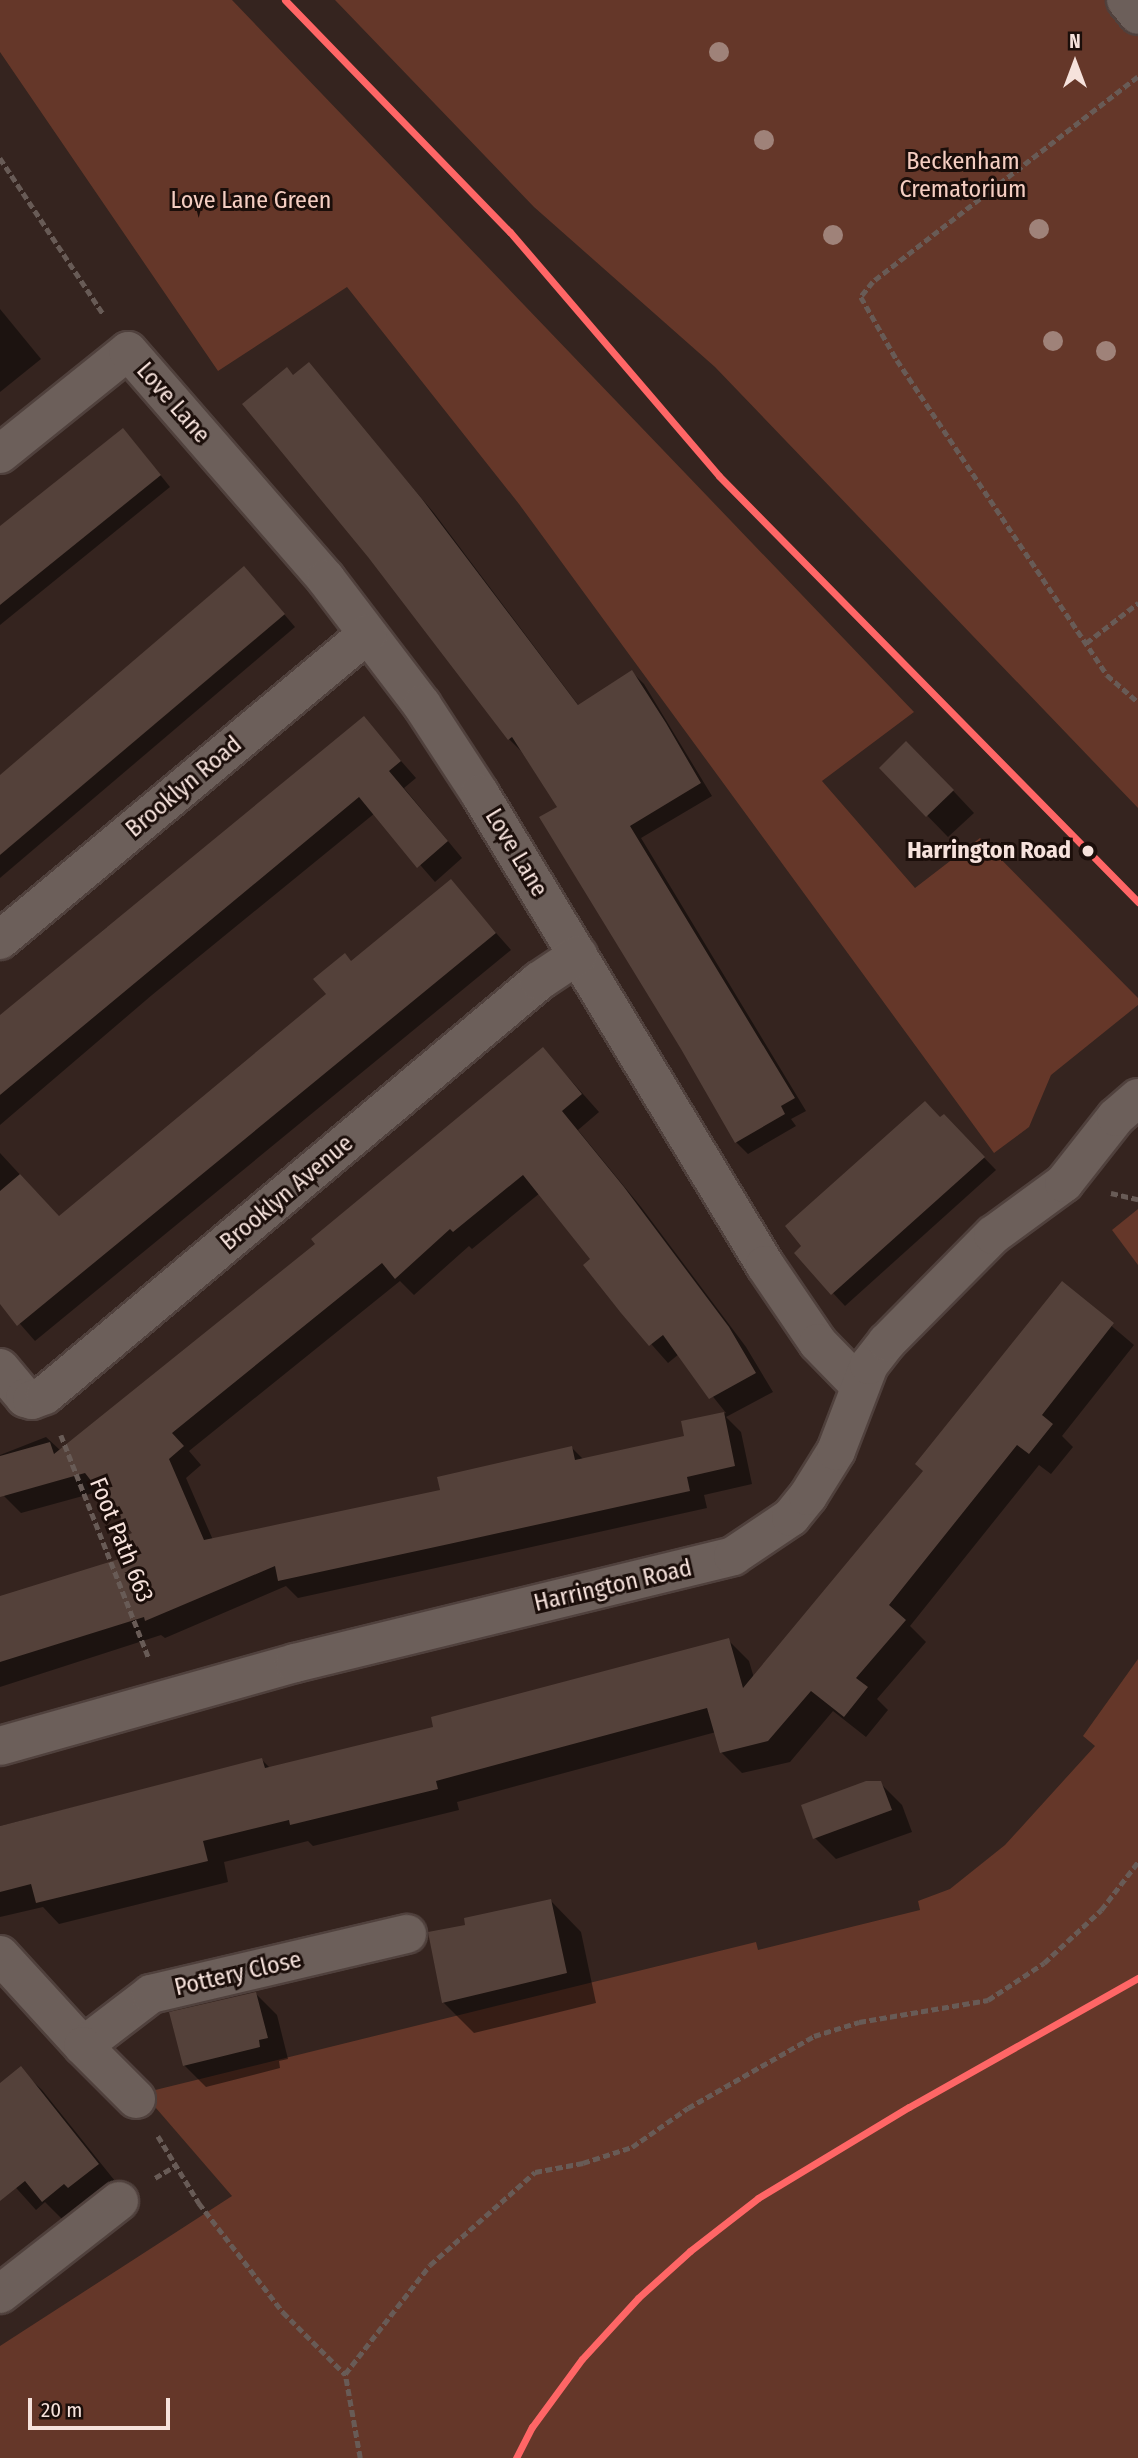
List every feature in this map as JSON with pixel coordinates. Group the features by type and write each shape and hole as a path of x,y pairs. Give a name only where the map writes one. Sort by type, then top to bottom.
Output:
{"street":[{"path":"1126,0 1138,15"},
{"path":"0,454 128,351"},
{"name":"Love Lane","path":"128,351 326,579 422,705 793,1307 818,1343 860,1386"},
{"name":"Brooklyn Road","path":"0,940 367,634"},
{"name":"Brooklyn Avenue","path":"45,1395 539,981 578,955"},
{"name":"Harrington Road","path":"0,1746 165,1698 733,1556 791,1517 808,1496 836,1451 869,1365 887,1342 958,1267 1021,1213 1064,1183 1116,1117 1138,1098"},
{"path":"0,1368 24,1398 32,1400 45,1395"},
{"name":"Pottery Close","path":"83,2046 151,1994 407,1934"},
{"path":"0,1955 83,2046 136,2099"},
{"path":"0,2294 119,2201"}],"path":[{"path":"1138,77 873,282 861,296 897,360 1107,675 1138,702"},
{"path":"0,158 128,351"},
{"path":"1086,643 1138,603"},
{"name":"Foot Path 663","path":"45,1395 165,1698"},
{"path":"345,2374 430,2265 535,2172 583,2163 632,2147 688,2108 814,2036 859,2022 988,2000 1044,1963 1091,1919 1138,1861"},
{"path":"136,2099 216,2224 283,2312 345,2374 360,2458"}],"green space":[{"name":"Love Lane Green","path":"0,0 232,0 914,712 822,781 915,888 980,838 1138,998 1138,1005 1051,1075 1029,1127 994,1153 519,504 347,287 218,371 0,52"},
{"name":"Beckenham Crematorium","path":"335,0 1138,0 1138,808 715,367 534,207"},
{"path":"1138,1209 1138,1265 1112,1230"},
{"path":"1138,1659 1138,2458 0,2458 0,2346 232,2196 143,2093 756,1942 758,1950 920,1910 918,1901 950,1889 1005,1845 1095,1746 1083,1736"}],"building":[{"path":"309,362 422,499 578,705 632,670 666,723 701,783 630,826 795,1098 781,1106 785,1114 735,1143 681,1049 539,817 557,807 512,737 508,740 368,557 242,404 287,367 293,375"},
{"path":"123,428 161,475 0,605 0,526"},
{"path":"244,566 285,614 0,855 0,775"},
{"path":"364,716 401,761 389,771 448,841 417,868 359,797 0,1095 0,1015"},
{"path":"906,741 954,790 926,817 879,768"},
{"path":"451,879 496,933 17,1326 0,1304 0,1191 20,1174 59,1216 326,994 313,979 345,953 351,961"},
{"path":"543,1047 582,1094 562,1111 624,1187 729,1327 756,1373 709,1399 663,1335 649,1346 621,1313 583,1265 590,1259 523,1175 453,1232 450,1229 395,1279 382,1263 172,1433 184,1446 169,1459 204,1540 440,1490 437,1477 572,1446 575,1460 684,1436 681,1421 724,1412 735,1466 687,1477 690,1491 449,1544 278,1581 275,1566 145,1621 144,1617 0,1662 0,1596 119,1559 112,1542 132,1533 85,1473 0,1497 0,1456 50,1442 54,1454 315,1244 311,1239"},
{"path":"925,1101 940,1117 944,1114 985,1157 831,1295 794,1253 801,1246 785,1226"},
{"path":"1062,1281 1114,1323 1042,1415 1053,1424 1029,1454 1017,1445 889,1605 906,1620 856,1678 868,1687 844,1717 811,1691 768,1741 720,1753 707,1708 436,1781 438,1789 290,1825 289,1820 203,1841 208,1861 36,1903 31,1884 0,1892 0,1826 262,1758 265,1768 433,1727 431,1717 729,1638 743,1688 923,1471 915,1464"},
{"path":"866,1781 881,1781 892,1810 813,1839 801,1805"},
{"path":"551,1899 567,1973 442,2003 428,1932 465,1925 464,1918"},
{"path":"256,1992 268,2038 259,2040 260,2047 183,2066 169,2012"},
{"path":"21,2066 99,2164 68,2188 64,2184 42,2202 25,2181 0,2201 0,2083"}],"transit line":[{"path":"285,0 510,232 719,476 1138,902"},
{"path":"516,2458 532,2427 582,2359 638,2298 690,2251 758,2198 909,2107 1138,1978"}],"place":[{"name":"Harrington Road","path":"1088,851"}]}
